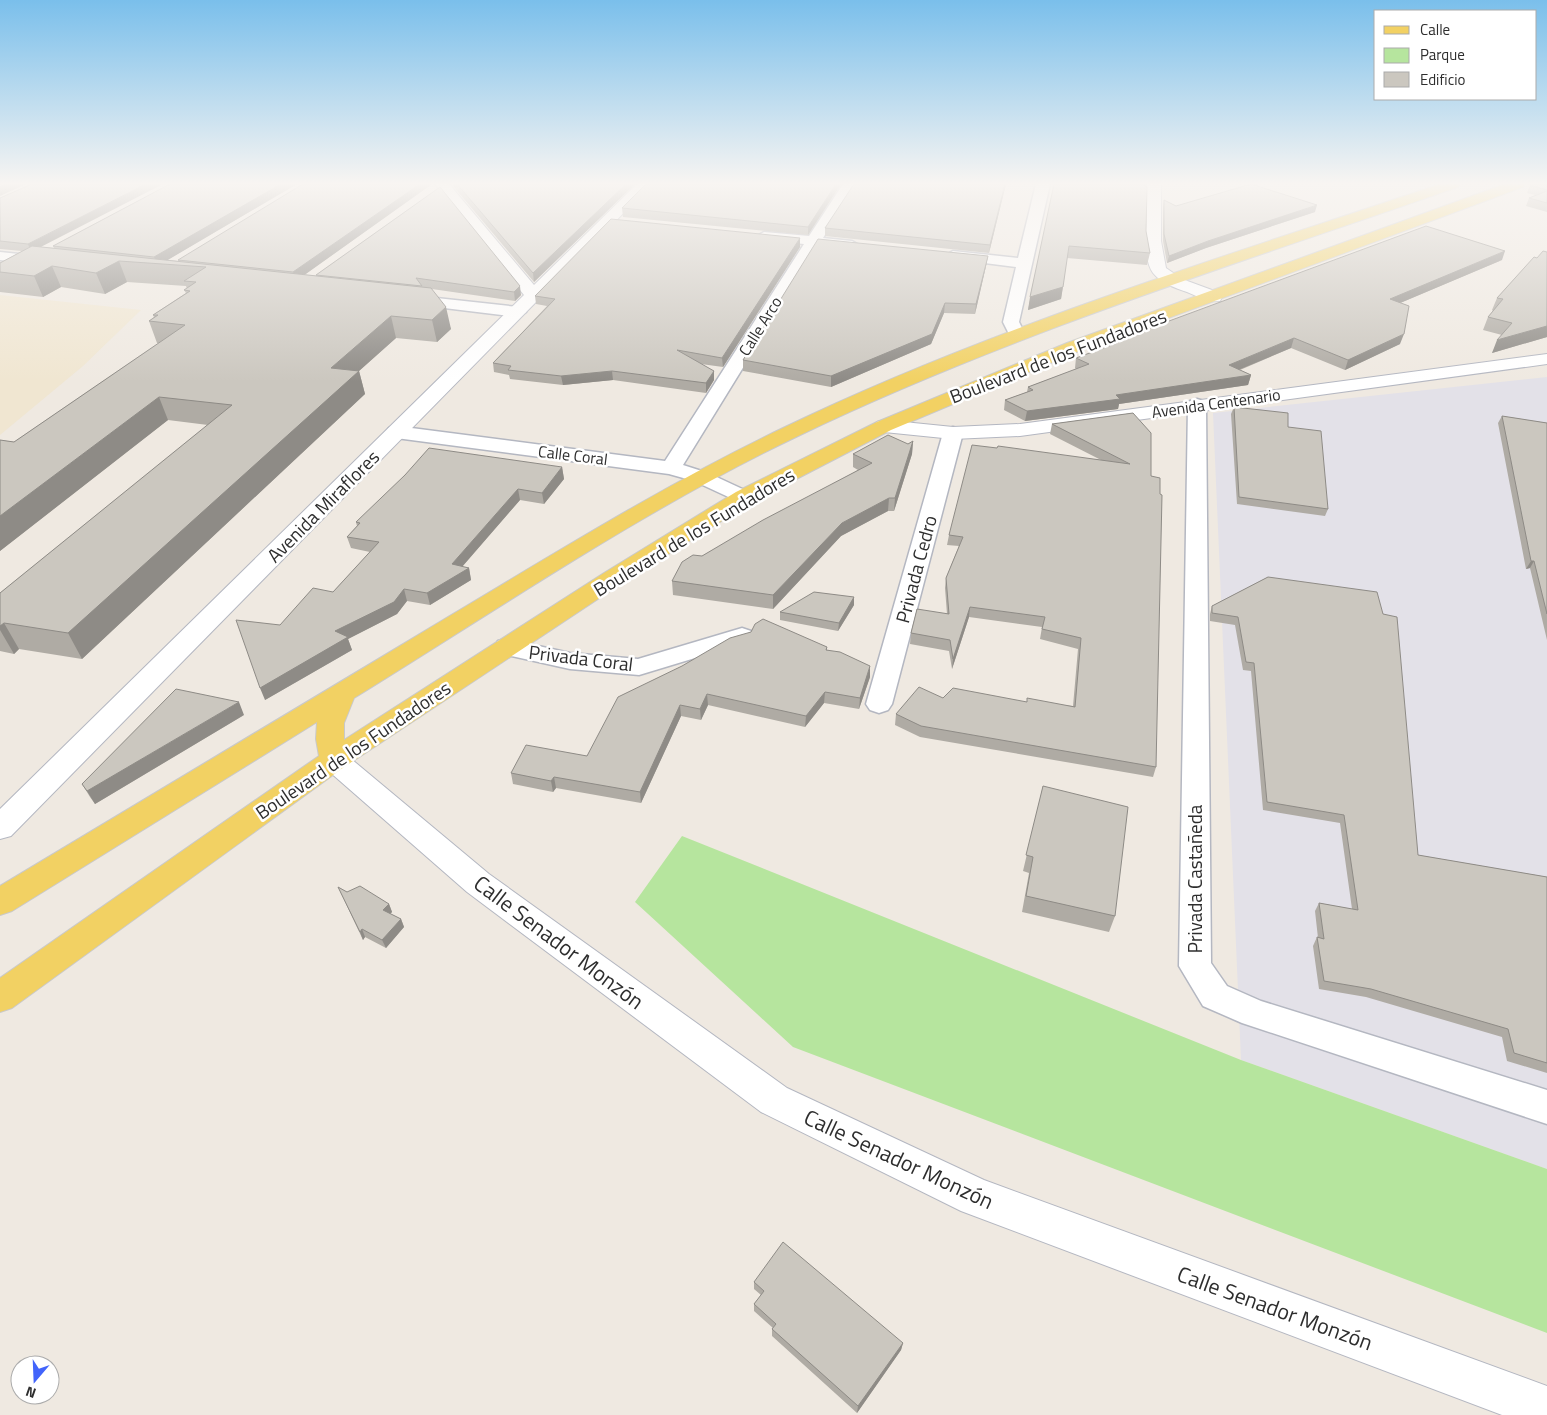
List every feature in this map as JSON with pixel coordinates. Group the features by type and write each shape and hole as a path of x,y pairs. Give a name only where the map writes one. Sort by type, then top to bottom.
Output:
{"main road":[{"name":"Boulevard de los Fundadores","path":"0,902 346,690 701,477 868,397 1017,334 1260,250"},
{"name":"Boulevard de los Fundadores","path":"0,997 334,760 614,578 744,497 884,426 1073,347 1340,250"},
{"path":"334,760 328,736 331,714 346,690"}],"street":[{"path":"33,259 50,250"},
{"path":"496,250 534,296"},
{"name":"Avenida Miraflores","path":"0,828 579,250"},
{"name":"Calle Arco","path":"671,468 808,250"},
{"path":"1017,334 1011,322 1027,250"},
{"path":"1155,250 1159,270 1173,280 1214,297"},
{"path":"938,254 1024,263"},
{"path":"0,256 62,262"},
{"path":"394,298 518,312"},
{"name":"Avenida Centenario","path":"884,426 953,433 1020,430 1547,359"},
{"name":"Privada Castañeda","path":"1197,405 1195,966 1216,996 1254,1013 1547,1107"},
{"name":"Calle Coral","path":"396,432 671,468 701,477 744,497"},
{"name":"Privada Cedro","path":"879,704 953,433"},
{"name":"Privada Coral","path":"507,647 570,661 639,667 742,636"},
{"name":"Calle Senador Monzón","path":"334,760 478,883 774,1100 975,1197 1547,1409"}],"shaded area":[{"path":"0,295 141,310 83,366 0,435"},
{"path":"1547,377 1547,1169 1241,1060 1213,413"}],"green space":[{"path":"682,836 1241,1060 1547,1169 1547,1333 793,1047 635,902"}],"building":[{"path":"24,250 70,250 431,288 446,307 432,320 391,316 331,368 359,371 68,633 4,623 0,626 0,593 232,405 159,397 0,516 0,440 14,442 185,325 149,321 158,315 153,315 190,291 184,290 196,282 184,281 206,267 119,261 96,273 52,266 34,276 0,272 0,263"},
{"path":"90,250 166,250 154,257"},
{"path":"194,250 325,250 293,272 178,260"},
{"path":"351,250 491,250 520,286 514,292 416,278 422,286 316,275"},
{"path":"513,250 557,250 533,273"},
{"path":"580,250 792,250 722,358 677,350 714,371 706,383 612,371 561,376 508,370 511,366 493,363 555,299 535,296"},
{"path":"811,250 928,250 988,256 976,304 945,303 932,334 831,376 743,360"},
{"path":"1040,250 1068,250 1063,287 1030,297"},
{"path":"1116,250 1149,250 1150,253"},
{"path":"1168,250 1185,250 1169,256"},
{"path":"1361,250 1505,251 1390,299 1409,306 1404,334 1348,360 1294,338 1229,365 1251,375 1116,395 1120,399 1027,411 1005,400 1033,390 1028,387 1089,364 1076,358 1117,343 1115,341"},
{"path":"1543,251 1547,252 1547,326 1497,340 1512,323 1488,317 1503,299 1497,298 1534,257 1537,258"},
{"path":"1234,407 1288,413 1288,427 1321,431 1328,509 1239,497"},
{"path":"1133,413 1151,433 1151,476 1160,478 1160,494 1162,495 1156,767 921,726 896,714 919,687 943,698 953,688 1027,702 1027,698 1075,707 1081,638 1042,629 1045,617 970,607 953,659 950,640 911,633 917,609 949,614 946,578 963,537 949,535 972,445 997,448 998,446 1130,464 1052,424"},
{"path":"1502,416 1547,423 1547,614 1534,561 1531,561"},
{"path":"888,435 908,444 913,441 895,498 889,498 842,523 773,595 672,581 682,562 693,555 702,556 763,520 872,463 853,454"},
{"path":"429,448 562,467 542,493 518,489 452,564 469,568 427,593 404,589 394,602 335,631 348,637 260,688 236,620 280,625 313,588 333,592 379,542 347,537 360,523 356,522 405,475"},
{"path":"1268,577 1377,592 1383,614 1397,617 1418,855 1547,877 1547,1063 1514,1053 1508,1029 1371,989 1324,981 1317,937 1324,939 1319,903 1358,910 1344,815 1267,802 1254,663 1246,662 1238,617 1212,613 1212,606"},
{"path":"814,592 854,597 839,623 780,612"},
{"path":"763,619 827,647 826,650 840,652 870,666 860,698 825,692 806,716 707,694 700,709 680,705 640,792 554,777 551,781 511,773 526,745 587,756 618,697 682,666 730,638 751,632 755,624"},
{"path":"176,689 239,702 87,791 82,784"},
{"path":"1043,786 1128,807 1115,916 1026,896 1033,857 1026,855"},
{"path":"360,886 389,904 383,910 401,919 382,940 362,929 360,932 338,887 347,892"},
{"path":"783,1242 903,1343 858,1406 772,1329 776,1324 754,1304 764,1291 754,1282"}]}
